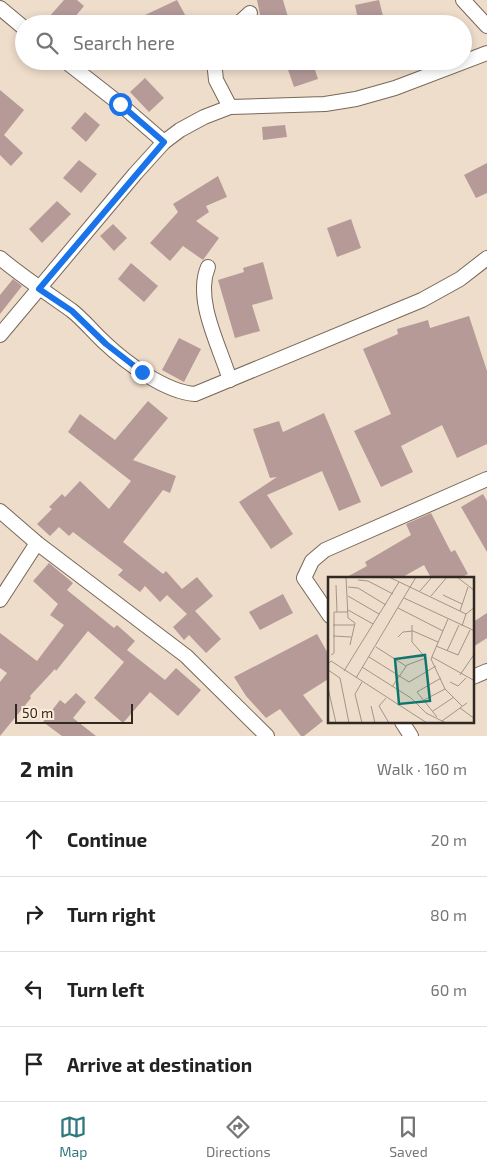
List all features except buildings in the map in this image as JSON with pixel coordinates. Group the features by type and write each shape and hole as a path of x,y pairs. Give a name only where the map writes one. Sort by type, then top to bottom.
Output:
{"street":[{"path":"463,0 487,26"},
{"path":"0,8 15,20"},
{"path":"472,59 487,53"},
{"path":"77,70 164,142"},
{"path":"215,70 216,80 230,107"},
{"path":"0,335 164,142 204,116 230,107 325,104 356,99 395,88 442,70"},
{"path":"0,258 39,289 72,311 106,344 142,372 179,391 195,394 422,300 460,279 487,258"},
{"path":"208,267 203,277 203,295 230,380"},
{"path":"328,613 304,578 312,561 325,550 487,480"},
{"path":"0,511 37,543 186,656 267,736"},
{"path":"0,600 37,543"},
{"path":"474,677 487,671"},
{"path":"403,724 410,736"}],"route":[{"path":"120,104 164,142 39,289 72,311 106,344 142,372"}]}
